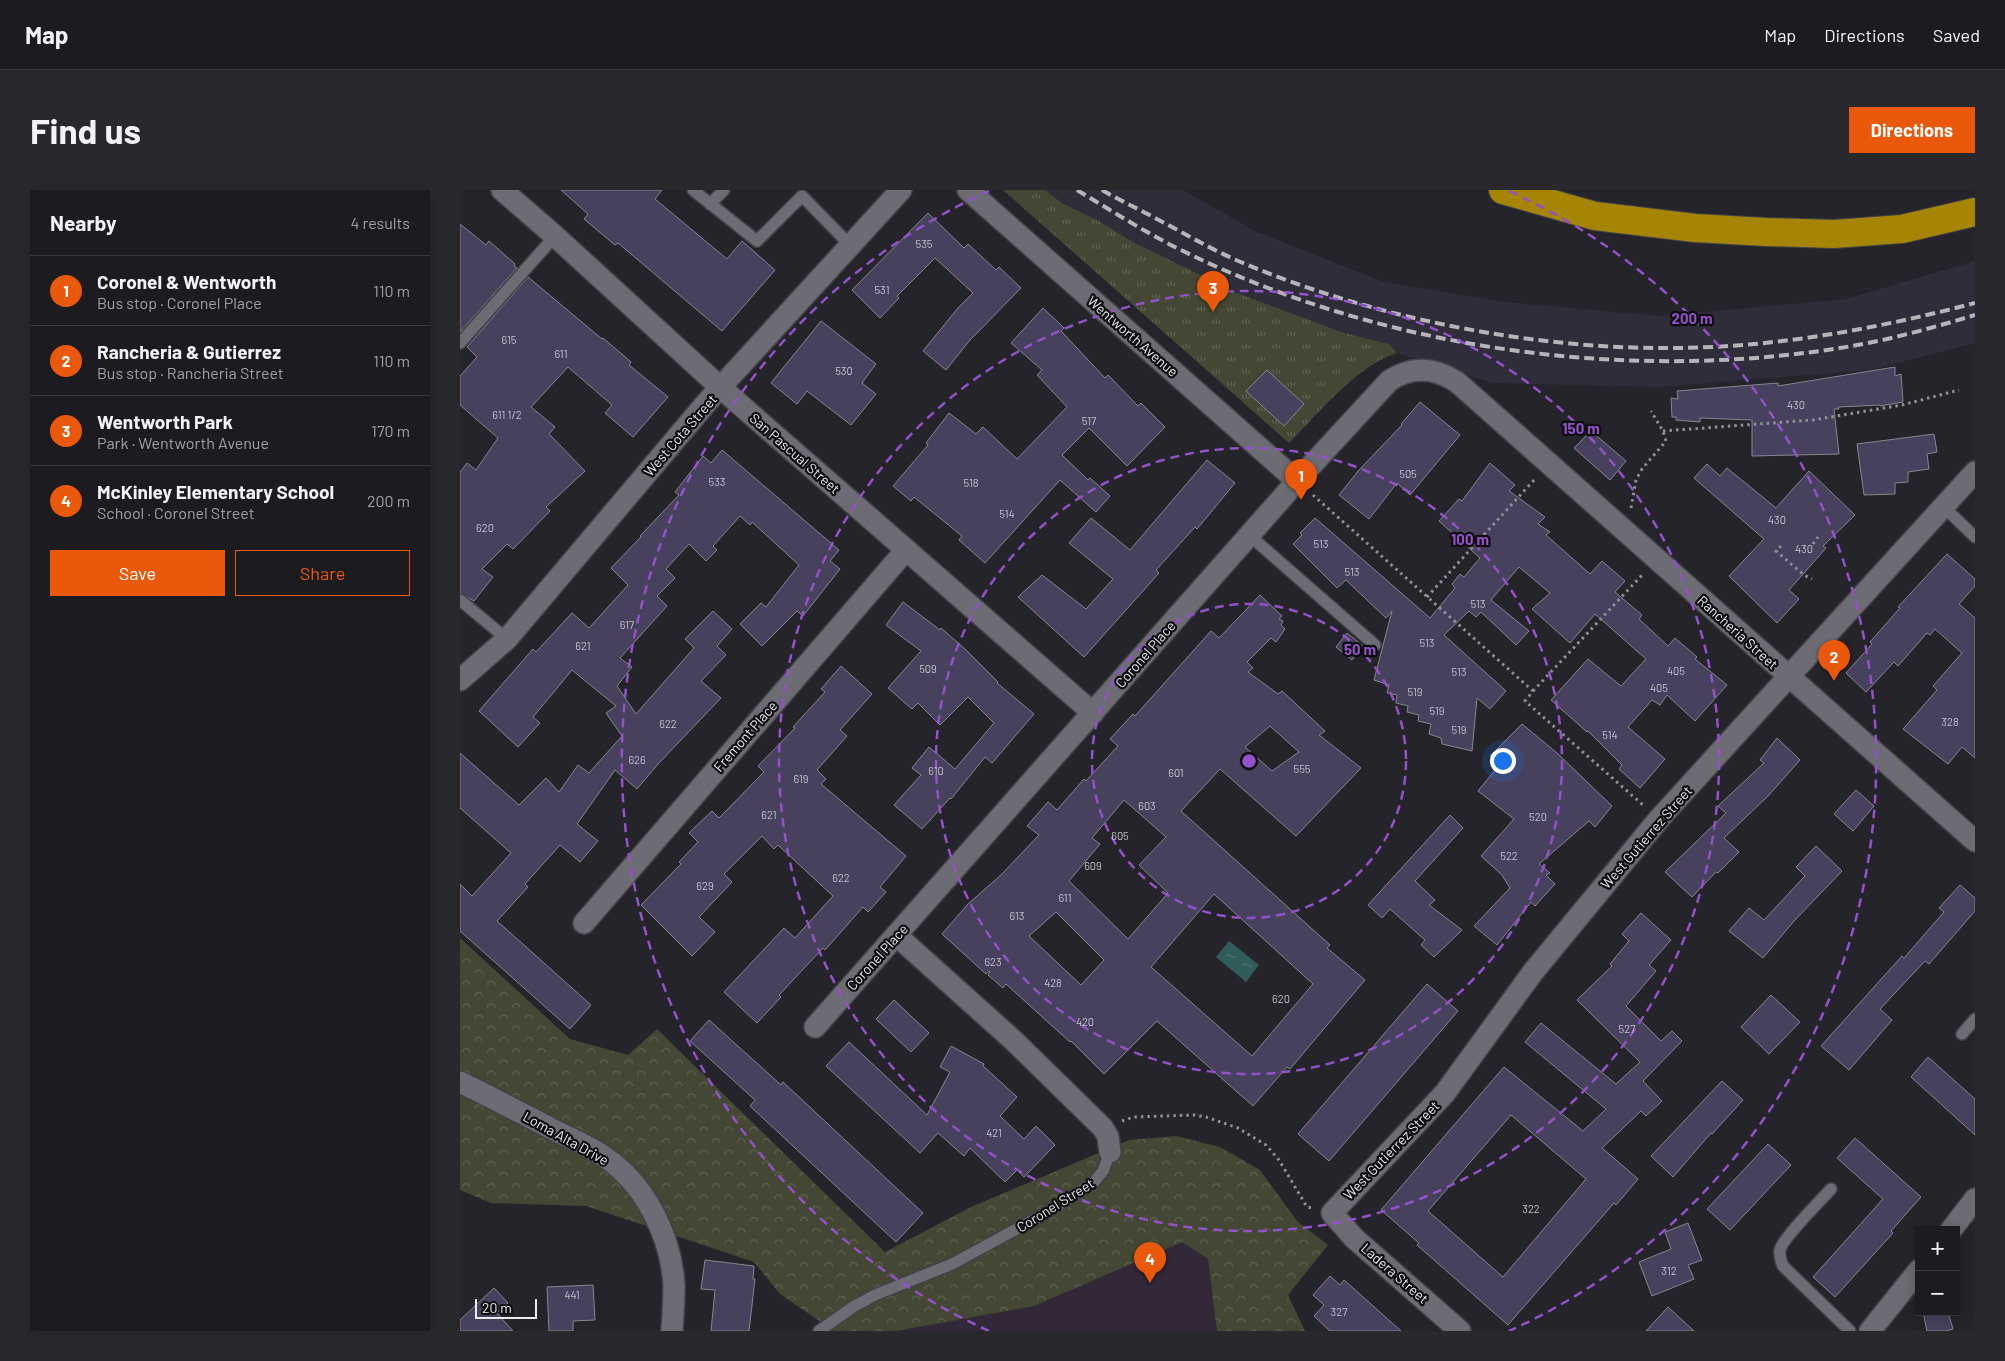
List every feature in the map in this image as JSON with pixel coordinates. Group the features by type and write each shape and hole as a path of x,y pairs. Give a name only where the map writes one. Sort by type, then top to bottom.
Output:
{"highway":[{"path":"1504,190 1595,216 1695,228 1766,232 1834,234 1902,229 1975,212"}],"street":[{"name":"San Pascual Street","path":"502,190 721,388 1093,713"},
{"name":"West Cota Street","path":"460,680 507,639 721,388 901,190"},
{"name":"Wentworth Avenue","path":"968,190 1297,481"},
{"name":"Coronel Place","path":"815,1027 1297,481 1389,382 1408,371 1420,369 1437,372 1447,376 1501,422"},
{"name":"Rancheria Street","path":"1501,422 1975,841"},
{"name":"West Gutierrez Street","path":"1332,1213 1446,1093 1533,972 1659,820 1975,472"},
{"name":"Fremont Place","path":"584,923 906,550"},
{"name":"Coronel Street","path":"896,935 1013,1040 1103,1128 1108,1137 1110,1152"},
{"name":"Loma Alta Drive","path":"460,1082 602,1155 628,1178 643,1196 655,1216 666,1245 674,1286 672,1331"},
{"path":"1954,1226 1975,1199"},
{"name":"Ladera Street","path":"1332,1213 1354,1238 1460,1331"},
{"path":"1870,1331 1918,1271"}],"lane":[{"path":"693,190 756,242 802,196 851,246"},
{"path":"710,204 724,190"},
{"path":"460,343 555,236"},
{"path":"1944,507 1975,537"},
{"path":"1249,535 1375,645"},
{"path":"460,600 507,639"},
{"path":"1962,1034 1975,1020"},
{"name":"Coronel Street","path":"820,1331 853,1307 875,1295 952,1264 1048,1212 1094,1182 1103,1171 1110,1152"},
{"path":"1831,1189 1780,1248 1780,1258 1783,1266 1850,1331"}],"path":[{"path":"1663,431 1812,420 1902,405 1959,390"},
{"path":"1627,534 1636,480 1642,469 1666,441 1663,431 1651,411"},
{"path":"1427,597 1549,464"},
{"path":"1297,481 1533,691"},
{"path":"1813,544 1818,537"},
{"path":"1781,546 1776,551 1812,580"},
{"path":"1656,560 1525,701 1659,820"},
{"path":"1797,569 1800,565"},
{"path":"1103,1128 1134,1117 1175,1115 1206,1117 1238,1128 1266,1145 1279,1160 1307,1207 1332,1213"}],"shaded area":[{"path":"1045,190 1183,190 1257,232 1384,282 1504,302 1659,316 1846,299 1975,261 1975,343 1871,370 1659,387 1492,383 1397,353 1389,344 1344,333 1237,293 1133,242 1099,221 1062,203"},
{"path":"1182,1242 1208,1259 1217,1331 896,1331 1034,1306"}],"green space":[{"path":"1003,190 1045,190 1062,203 1099,221 1133,242 1237,293 1344,333 1389,344 1397,353 1382,360 1353,379 1289,443"},
{"path":"460,938 570,1039 628,1055 657,1029 885,1252 971,1207 1129,1140 1176,1136 1220,1147 1260,1170 1297,1221 1328,1245 1288,1295 1305,1331 1217,1331 1208,1259 1182,1242 1034,1306 896,1331 834,1331 780,1294 754,1262 586,1206 491,1203 460,1190"}],"water":[{"path":"1229,941 1259,965 1246,982 1216,957"}],"building":[{"path":"561,190 662,190 655,199 727,259 742,241 775,270 722,331 618,243 615,245 584,219 588,214"},
{"path":"928,213 964,248 968,244 996,270 999,267 1021,288 970,340 946,370 923,351 958,308 973,293 935,258 897,296 899,298 880,318 852,290"},
{"path":"460,224 486,245 489,241 517,268 460,332"},
{"path":"528,277 631,362 629,365 668,397 633,437 605,413 612,405 568,367 531,407 555,427 549,434 585,471 546,507 550,511 513,549 507,544 482,569 493,577 474,601 460,593 460,472 467,463 476,470 498,438 460,405 460,376 477,357 467,347"},
{"path":"1043,308 1064,328 1061,331 1105,378 1108,375 1138,406 1141,403 1165,427 1127,466 1089,428 1062,455 1088,480 1090,478 1110,496 1096,512 1060,480 985,563 959,540 962,536 914,497 911,501 893,486 928,445 926,443 949,413 976,434 983,427 1017,459 1067,407 1037,375 1042,370 1011,343"},
{"path":"821,321 876,364 862,383 876,394 851,425 807,391 797,404 771,383"},
{"path":"1895,367 1895,376 1901,374 1903,402 1880,406 1838,407 1839,409 1834,409 1839,454 1752,456 1752,420 1700,418 1700,422 1676,420 1676,417 1672,417 1671,398 1678,399 1677,391 1778,383 1778,386"},
{"path":"1267,370 1304,404 1284,426 1246,391"},
{"path":"1420,402 1460,435 1410,495 1397,483 1369,519 1339,495 1359,470 1402,425"},
{"path":"1591,431 1626,461 1610,480 1574,448"},
{"path":"1934,434 1937,452 1927,454 1929,469 1908,472 1908,482 1895,483 1895,494 1864,495 1857,444"},
{"path":"722,450 839,550 830,561 840,569 803,616 797,611 762,646 740,624 761,603 766,607 799,565 752,522 750,525 740,516 713,546 717,550 706,561 689,544 666,569 675,578 657,596 667,606 620,658 632,667 617,686 636,714 694,648 685,639 713,611 732,629 717,646 726,655 701,681 721,698 658,764 637,789 615,770 577,824 598,841 580,862 560,845 525,884 528,887 497,921 591,1005 570,1029 460,931 460,884 472,896 511,853 460,808 460,753 519,805 546,778 559,792 578,765 589,773 622,736 606,713 616,706 572,670 533,717 540,723 518,747 479,711 533,649 536,652 572,613 589,628 628,585 611,568 679,495 675,492 703,456 711,463"},
{"path":"1207,460 1235,483 1197,529 1195,527 1156,570 1159,573 1084,657 1018,597 1042,575 1086,609 1113,579 1069,543 1091,518 1130,550"},
{"path":"1490,463 1515,485 1509,491 1545,517 1538,524 1550,532 1546,535 1590,574 1602,561 1625,581 1615,592 1642,615 1639,619 1668,646 1675,638 1697,657 1695,659 1727,685 1695,721 1667,695 1660,705 1652,700 1628,727 1665,759 1640,788 1619,769 1622,765 1588,731 1551,700 1588,659 1621,686 1646,659 1595,614 1570,643 1532,609 1550,593 1519,567 1491,600 1529,631 1516,645 1481,612 1476,617 1469,611 1444,635 1506,691 1490,709 1477,698 1472,751 1442,744 1441,738 1429,734 1431,724 1418,721 1419,715 1407,712 1408,706 1396,703 1397,695 1387,693 1389,685 1374,680 1392,611 1386,618 1346,580 1337,588 1293,544 1302,535 1300,533 1315,518 1430,618 1455,588 1452,584 1460,574 1464,577 1480,558 1439,521 1459,499 1462,501"},
{"path":"1707,464 1720,476 1727,468 1776,508 1809,471 1855,515 1823,546 1826,548 1789,590 1799,599 1777,623 1729,576 1764,539 1694,478"},
{"path":"1947,554 1975,579 1975,586 1959,604 1975,618 1975,758 1962,747 1948,764 1903,729 1937,690 1933,686 1962,653 1935,629 1930,635 1927,633 1898,666 1894,662 1866,692 1846,673 1872,644 1870,642 1900,608 1898,607"},
{"path":"1260,595 1282,616 1279,619 1283,621 1281,625 1285,629 1276,642 1271,638 1247,662 1253,668 1248,672 1278,694 1282,691 1325,731 1319,735 1361,768 1296,836 1220,769 1181,811 1330,945 1327,948 1365,980 1290,1069 1287,1067 1253,1106 1157,1021 1104,1074 1071,1041 1006,984 1003,988 988,975 989,971 986,974 942,934 968,904 1001,875 1039,835 1027,826 1048,802 1057,810 1084,779 1086,781 1118,746 1110,739 1133,714 1135,716 1211,631 1219,638","holes":["1270,726 1299,752 1272,771 1245,747","1124,800 1166,837 1139,865 1168,893 1128,939 1069,881 1100,844 1092,838","1214,894 1313,984 1252,1056 1151,967","1056,912 1104,960 1081,985 1029,936"]},
{"path":"903,602 940,630 941,628 965,649 997,683 1034,714 992,763 985,757 951,799 922,829 894,805 921,775 912,768 929,747 955,769 994,723 968,697 940,725 918,703 912,709 888,688 921,651 886,625"},
{"path":"1347,633 1363,646 1352,660 1336,647"},
{"path":"841,666 872,694 840,730 847,736 817,770 826,779 821,784 906,856 880,887 886,892 868,912 863,907 825,950 823,948 779,995 781,997 757,1023 724,992 784,928 795,938 833,896 778,845 774,849 762,836 724,874 732,882 699,917 715,932 692,956 641,905 681,864 679,862 698,842 689,833 712,811 719,818 764,772 758,766 795,728 793,727 825,692 821,689"},
{"path":"1522,724 1557,753 1612,806 1595,827 1589,821 1539,864 1550,873 1546,875 1555,884 1535,906 1531,902 1497,945 1474,926 1510,888 1502,875 1481,856 1514,819 1478,791 1504,759 1490,756"},
{"path":"1777,738 1800,760 1768,796 1724,838 1739,852 1692,897 1665,872 1726,813 1718,806 1764,763 1760,760"},
{"path":"1856,790 1874,806 1853,831 1834,814"},
{"path":"1450,815 1463,828 1415,881 1435,900 1429,905 1462,930 1434,957 1421,945 1425,940 1390,909 1382,918 1368,905"},
{"path":"1816,846 1842,871 1794,921 1763,958 1729,931 1749,908 1764,920 1805,876 1796,867"},
{"path":"1960,885 1975,898 1975,911 1929,964 1925,961 1880,1009 1892,1020 1849,1070 1821,1046 1902,956 1904,958 1944,912 1939,908"},
{"path":"1641,913 1671,940 1649,965 1656,971 1626,1006 1661,1041 1672,1031 1682,1041 1643,1081 1662,1101 1646,1116 1641,1111 1602,1148 1638,1179 1616,1205 1614,1203 1508,1325 1417,1245 1419,1243 1381,1210 1504,1067 1583,1131 1606,1109 1525,1042 1541,1023 1616,1084 1640,1062 1577,1000 1612,966 1610,964 1629,941 1622,934","holes":["1511,1115 1586,1179 1503,1277 1428,1211"]},
{"path":"1427,984 1458,1011 1329,1161 1298,1134"},
{"path":"1771,995 1800,1022 1769,1054 1741,1027"},
{"path":"894,1000 929,1033 911,1052 876,1019"},
{"path":"709,1020 781,1085 783,1082 923,1213 896,1242 750,1106 755,1100 690,1041"},
{"path":"849,1042 927,1115 950,1072 940,1067 951,1046 984,1064 983,1066 1017,1097 1000,1116 1024,1139 1036,1126 1055,1145 1024,1177 1017,1170 1005,1182 970,1148 964,1156 938,1133 920,1153 826,1066"},
{"path":"1928,1057 1975,1099 1975,1135 1911,1077"},
{"path":"1722,1081 1743,1100 1673,1177 1651,1156"},
{"path":"1855,1138 1921,1197 1891,1231 1893,1233 1835,1297 1813,1277 1883,1199 1837,1158"},
{"path":"1768,1144 1791,1165 1730,1230 1707,1209"},
{"path":"1688,1223 1702,1260 1688,1265 1694,1279 1652,1296 1639,1262 1671,1249 1665,1232"},
{"path":"705,1260 754,1266 753,1279 755,1279 749,1331 711,1331 715,1290 701,1289"},
{"path":"1330,1276 1340,1285 1344,1280 1401,1331 1330,1331 1314,1316 1324,1305 1313,1295"},
{"path":"593,1285 595,1320 573,1321 573,1331 549,1331 547,1287"},
{"path":"494,1288 508,1303 497,1313 513,1331 460,1331 460,1320"},
{"path":"1668,1307 1694,1331 1646,1331"},
{"path":"1924,1316 1949,1316 1953,1329 1927,1331"}],"railway":[{"path":"1077,190 1169,244 1260,285 1341,313 1425,335 1510,350 1596,359 1682,361 1768,357 1867,343 1975,315"},
{"path":"1102,190 1201,243 1248,265 1297,284 1401,315 1509,336 1617,347 1670,348 1747,345 1862,329 1975,303"}],"place":[{"name":"Wentworth Park","path":"1213,312"},
{"name":"Coronel & Wentworth","path":"1301,500"},
{"name":"Rancheria & Gutierrez","path":"1834,681"},
{"name":"McKinley Elementary School","path":"1150,1283"}]}
